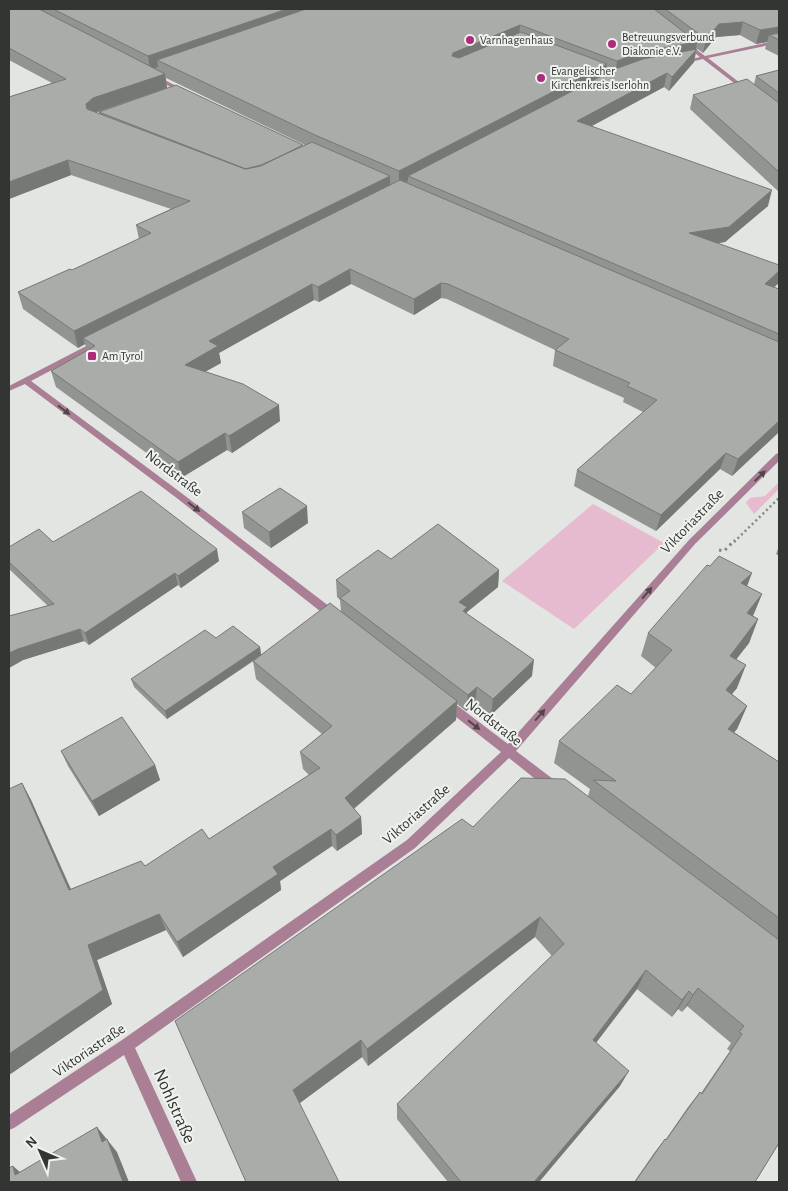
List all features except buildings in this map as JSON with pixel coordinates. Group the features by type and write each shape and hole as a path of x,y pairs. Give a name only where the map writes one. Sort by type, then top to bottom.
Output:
{"street":[{"path":"682,40 749,92"},
{"path":"676,63 779,42"},
{"path":"158,71 149,74 194,96"},
{"path":"168,91 176,88"},
{"path":"9,388 110,337"},
{"name":"Nordstraße","path":"25,380 344,623"},
{"name":"Viktoriastraße","path":"9,1122 127,1045 411,844 508,752 692,542 779,456"},
{"name":"Nordstraße","path":"438,697 562,793"},
{"name":"Nohlstraße","path":"127,1045 189,1182"}],"shaded area":[{"path":"779,482 779,489 754,514 746,503 750,498 765,496"},
{"path":"593,504 664,543 574,629 502,581"}],"place":[{"name":"Varnhagenhaus","path":"470,40"},
{"name":"Betreuungsverbund Diakonie e.V.","path":"612,44"},
{"name":"Evangelischer Kirchenkreis Iserlohn","path":"541,78"},
{"name":"Am Tyrol","path":"92,356"}]}
